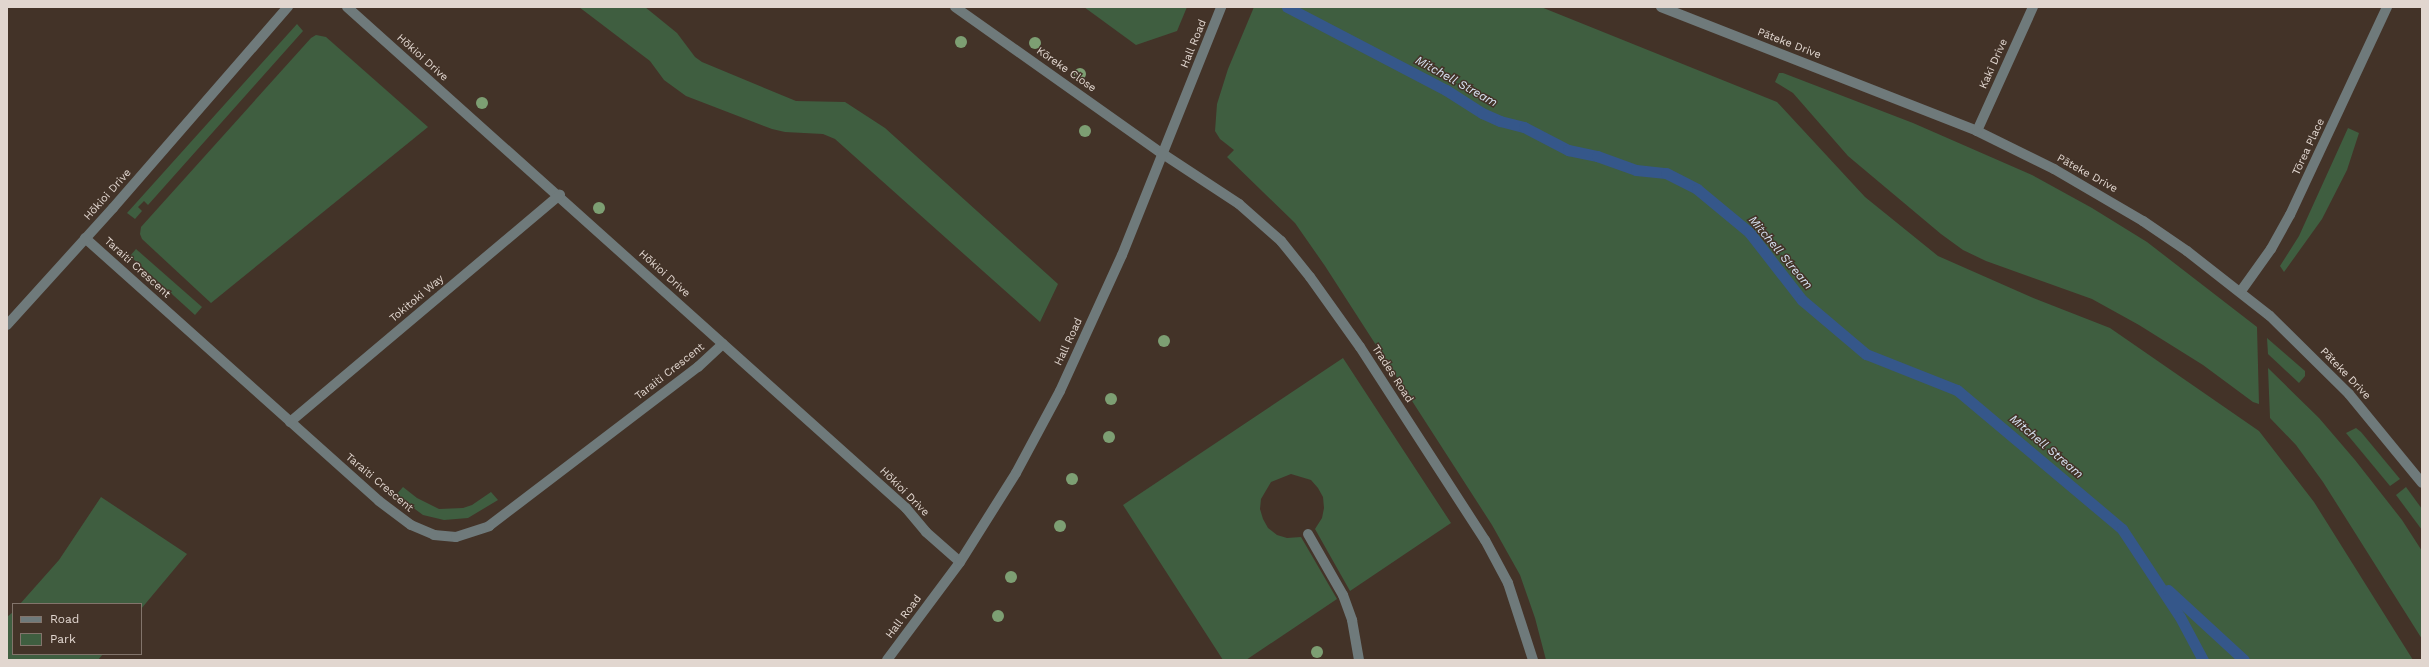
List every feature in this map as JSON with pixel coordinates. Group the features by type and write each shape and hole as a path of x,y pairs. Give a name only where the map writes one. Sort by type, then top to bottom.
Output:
{"street":[{"name":"Hōkioi Drive","path":"7,325 288,7"},
{"name":"Hōkioi Drive","path":"347,7 560,195 906,508 926,532 960,562"},
{"name":"Kōreke Close","path":"955,7 1163,154"},
{"name":"Hall Road","path":"887,660 960,562 1016,473 1060,390 1122,255 1221,7"},
{"name":"Pāteke Drive","path":"1661,7 1672,9 1977,131 2097,192 2187,251 2241,291 2275,321 2349,394 2422,483"},
{"name":"Kakī Drive","path":"1977,131 2033,7"},
{"name":"Tōrea Place","path":"2241,291 2271,249 2290,214 2387,7"},
{"name":"Trades Road","path":"1163,154 1228,196 1261,222 1310,277 1360,347 1484,540 1508,583 1533,660"},
{"name":"Tokitoki Way","path":"290,422 560,195"},
{"name":"Taraiti Crescent","path":"85,238 290,422 401,519 426,532 456,537 478,532 504,516 698,367 723,344"},
{"path":"1308,534 1343,595 1352,620 1359,660"}],"green space":[{"path":"579,7 645,7 677,33 695,57 702,62 796,101 845,102 885,128 1058,284 1040,322 835,139 823,134 785,132 772,129 686,96 664,80 650,61"},
{"path":"1084,7 1187,7 1177,31 1136,45"},
{"path":"1254,7 1541,7 1777,102 1865,197 1938,256 2031,297 2110,328 2259,431 2314,502 2413,660 1546,660 1535,618 1520,575 1492,525 1325,266 1295,223 1227,157 1234,150 1220,139 1215,131 1217,104 1228,69"},
{"path":"297,24 303,31 148,205 144,201 138,207 142,211 135,219 127,213"},
{"path":"316,35 326,37 428,127 211,303 142,239 140,234 141,227 311,38"},
{"path":"1779,73 1783,73 1913,123 2032,175 2092,208 2147,242 2257,327 2259,404 2253,402 2203,365 2139,325 2092,299 1986,261 1963,250 1941,234 1848,156 1793,93 1775,82"},
{"path":"2348,128 2359,133 2347,170 2322,219 2284,272 2280,266 2299,236"},
{"path":"136,249 202,307 195,315 130,256"},
{"path":"2267,338 2305,371 2305,376 2299,383 2268,354"},
{"path":"1343,358 1451,523 1350,591 1315,529 1322,518 1324,508 1323,497 1318,488 1311,480 1291,474 1271,482 1261,499 1260,509 1268,528 1277,535 1287,538 1301,537 1337,599 1246,660 1223,660 1123,505"},
{"path":"2268,368 2319,418 2355,460 2402,520 2422,551 2422,639 2323,482 2296,445 2270,418"},
{"path":"2356,428 2400,479 2390,486 2346,433"},
{"path":"403,487 417,498 439,509 463,508 472,505 491,492 498,500 468,518 444,520 423,515 396,495"},
{"path":"2406,487 2422,509 2422,530 2396,495"},
{"path":"101,497 187,554 142,608 142,603 21,603 59,560"},
{"path":"12,613 12,655 102,655 98,660 7,660 7,617"}],"waterway":[{"name":"Mitchell Stream","path":"1287,7 1446,90 1482,113 1500,121 1524,127 1568,150 1597,156 1636,170 1666,173 1697,189 1749,232 1802,300 1866,354 1957,390 2122,529 2180,617 2203,660"},
{"name":"Mitchell Stream","path":"2168,590 2244,660"}]}
